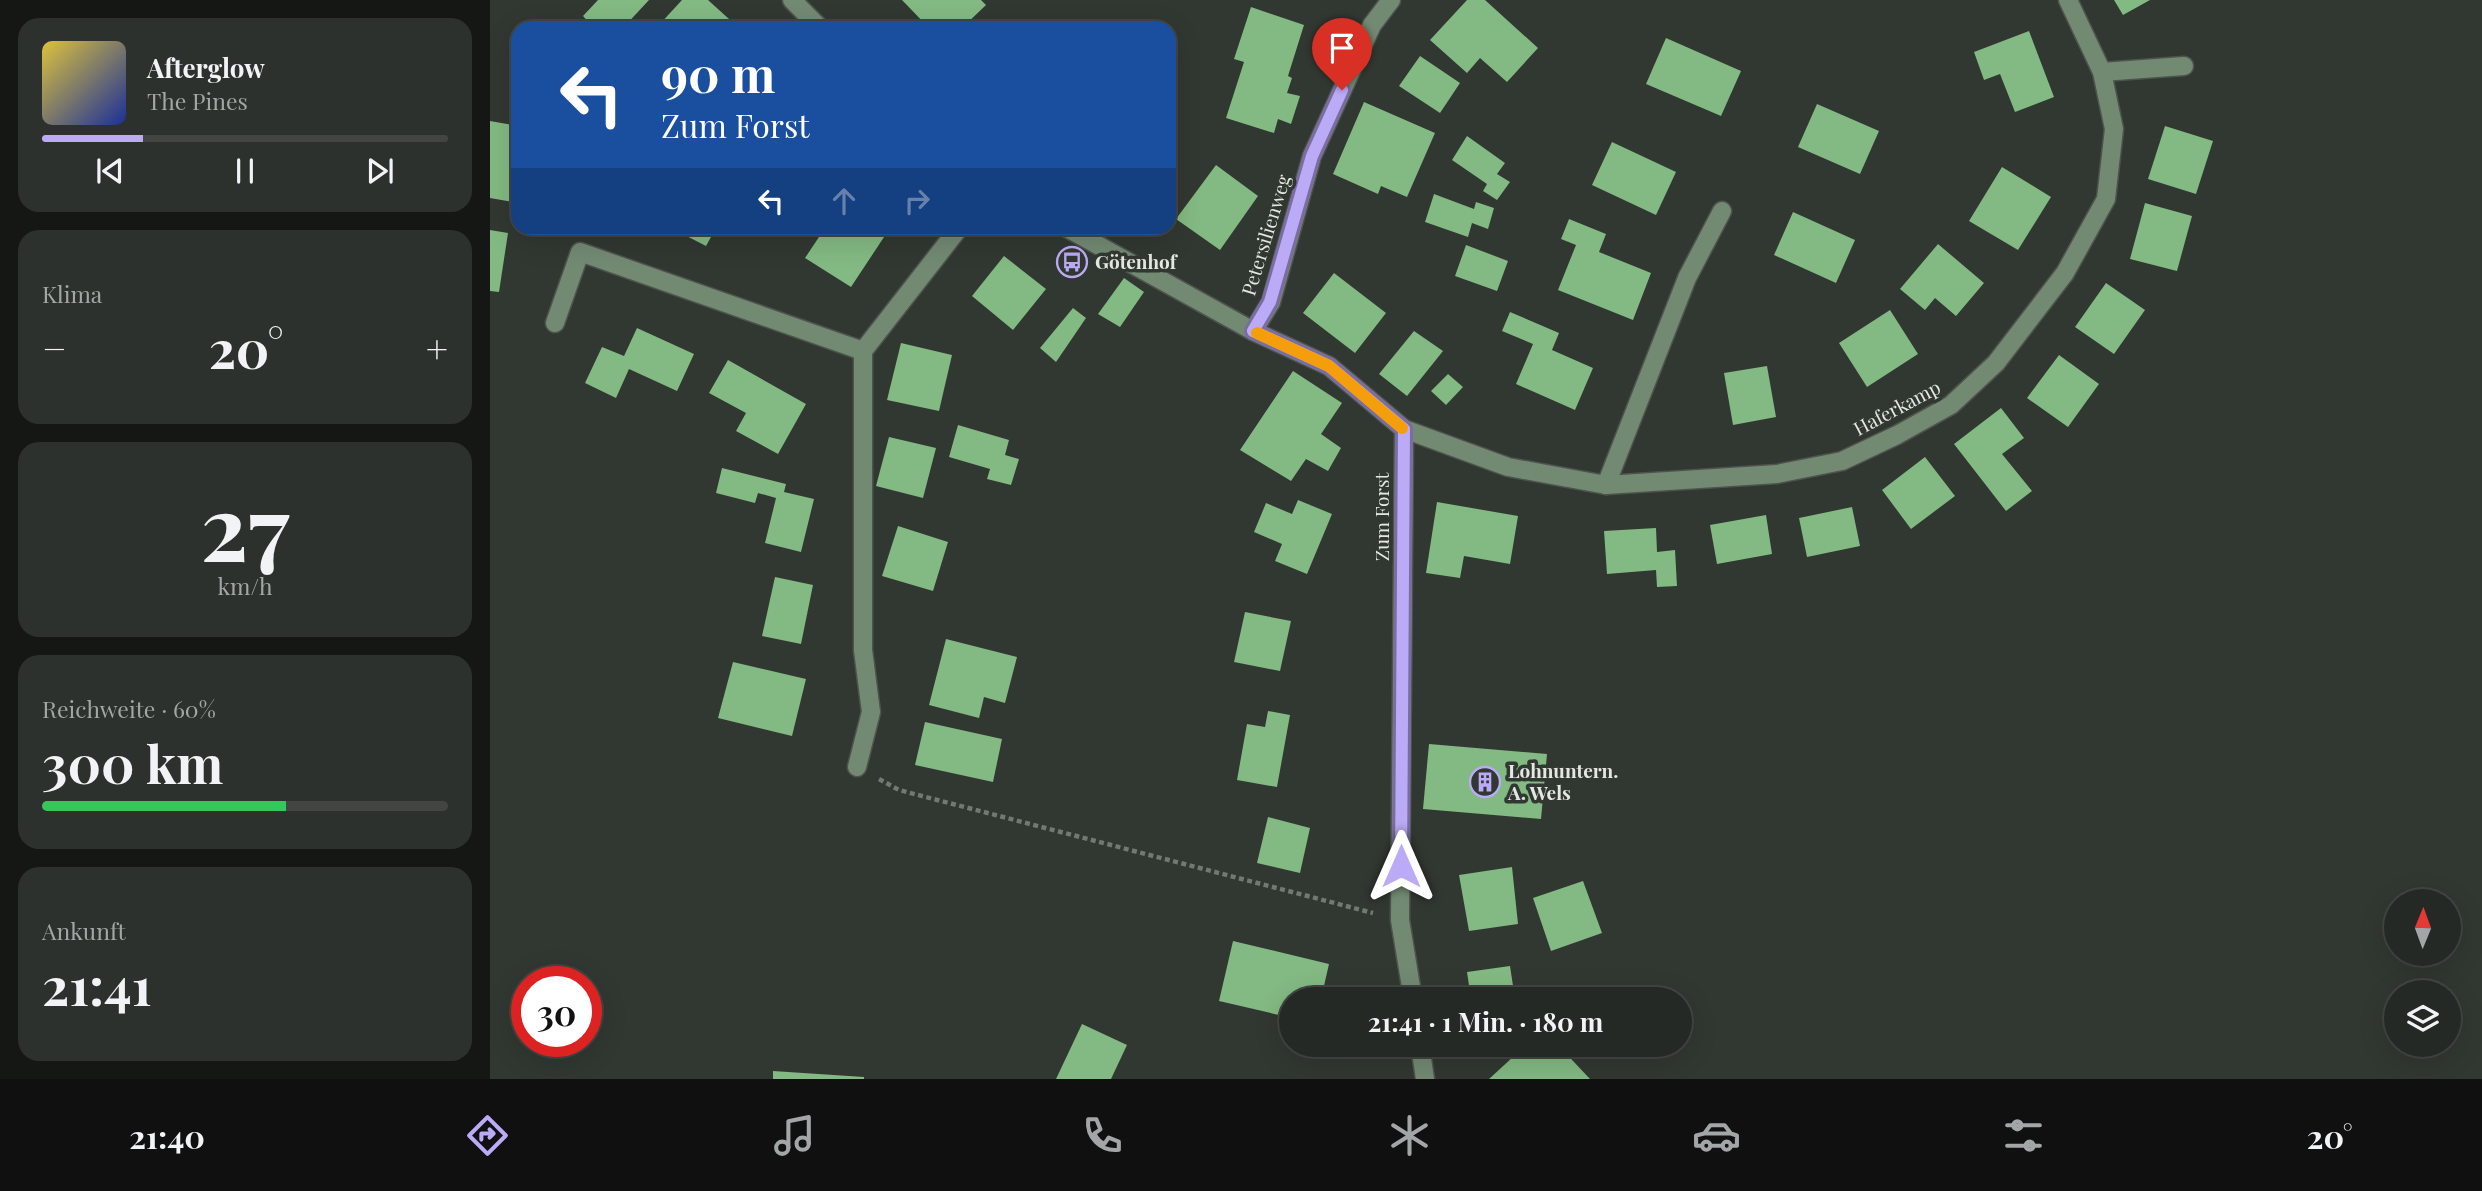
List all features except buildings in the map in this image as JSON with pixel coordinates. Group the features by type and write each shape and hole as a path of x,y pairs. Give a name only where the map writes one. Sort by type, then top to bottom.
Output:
{"street":[{"path":"792,0 813,21"},
{"name":"Petersilienweg","path":"1253,331 1270,302 1312,156 1372,25 1391,0"},
{"name":"Haferkamp","path":"1404,429 1508,467 1606,485 1777,474 1842,461 1951,405 1996,363 2065,274 2106,199 2114,129 2102,72 2068,0"},
{"path":"2102,72 2184,66"},
{"path":"1606,485 1687,278 1722,211"},
{"path":"857,767 871,712 863,650 863,351 954,235"},
{"path":"1080,235 1253,331 1329,366 1404,429"},
{"path":"555,323 580,251 863,351"},
{"name":"Zum Forst","path":"1404,429 1400,920 1410,987"},
{"path":"1422,1057 1425,1079"}],"path":[{"path":"857,767 899,790 1400,920"}],"slow traffic":[{"path":"1257,333 1329,366 1402,428"}],"place":[{"name":"Götenhof","path":"1072,262"},
{"name":"Lohnuntern. A. Wels","path":"1485,782"}],"route":[{"path":"1342,90 1312,156 1270,302 1253,331 1329,366 1404,429 1401,866"}]}
